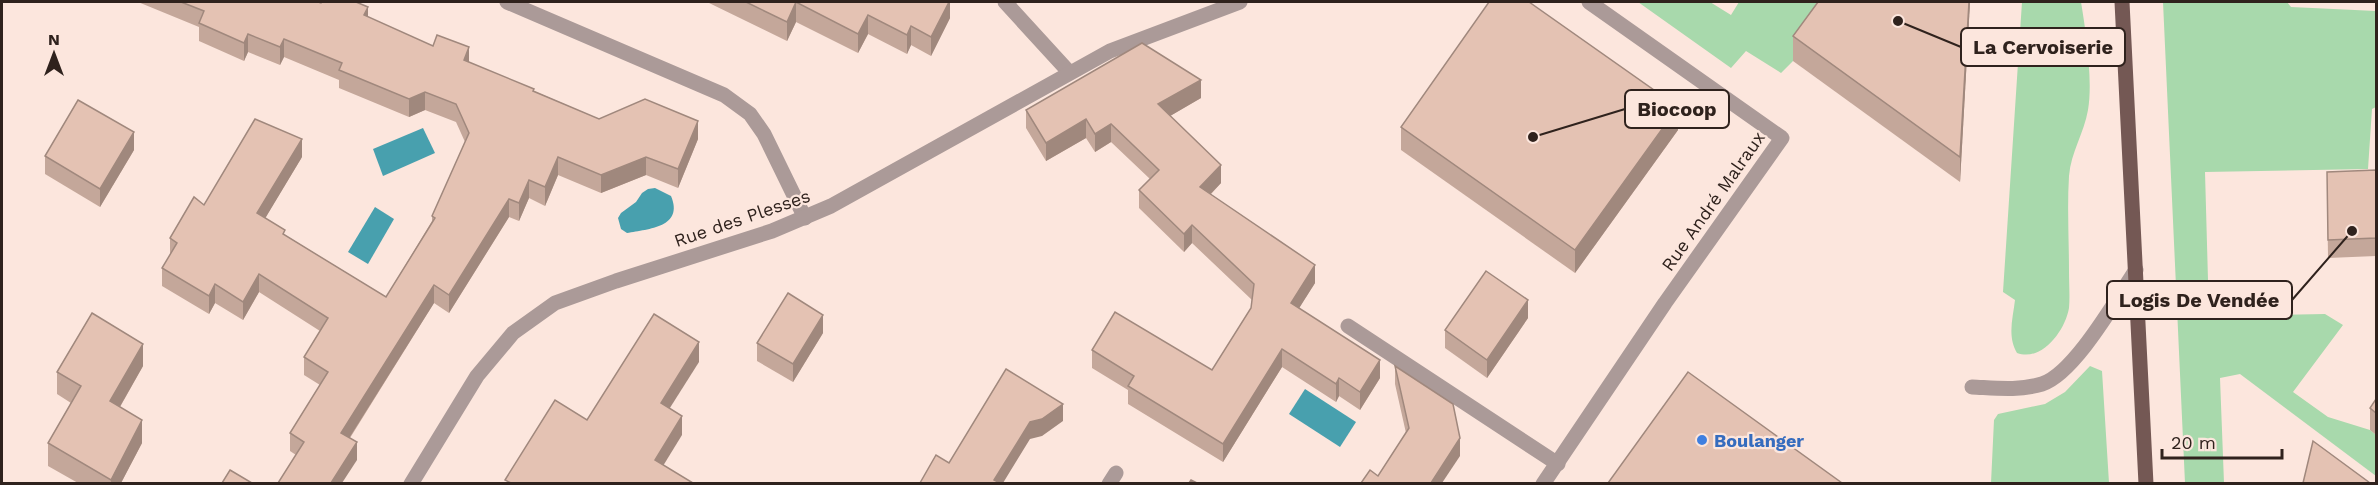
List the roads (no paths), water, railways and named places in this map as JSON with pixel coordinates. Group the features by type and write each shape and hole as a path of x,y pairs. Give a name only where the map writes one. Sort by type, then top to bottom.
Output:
{"main road":[{"path":"2122,2 2146,483"}],"street":[{"path":"507,2 724,95 741,107 750,114 764,134 805,218"},
{"path":"1005,2 1069,72"},
{"name":"Rue des Plesses","path":"411,483 477,376 513,333 555,303 805,218 831,206 1110,51 1240,2"},
{"name":"Rue André Malraux","path":"1543,483 1665,303 1782,138 1589,2"},
{"path":"1972,387 2011,389 2043,384 2054,378 2076,358 2136,270"},
{"path":"1348,326 1558,464"}],"water":[{"path":"423,128 435,153 383,176 373,149"},
{"path":"655,188 671,196 674,206 669,220 662,225 645,230 627,233 621,229 618,218 621,213 636,202 642,193"},
{"path":"375,207 394,219 368,264 348,252"},
{"path":"1305,389 1356,422 1340,447 1289,414"}],"place":[{"name":"La Cervoiserie","path":"1898,21"},
{"name":"Biocoop","path":"1533,137"},
{"name":"Logis De Vendée","path":"2352,231"},
{"name":"Boulanger","path":"1702,440"}]}
